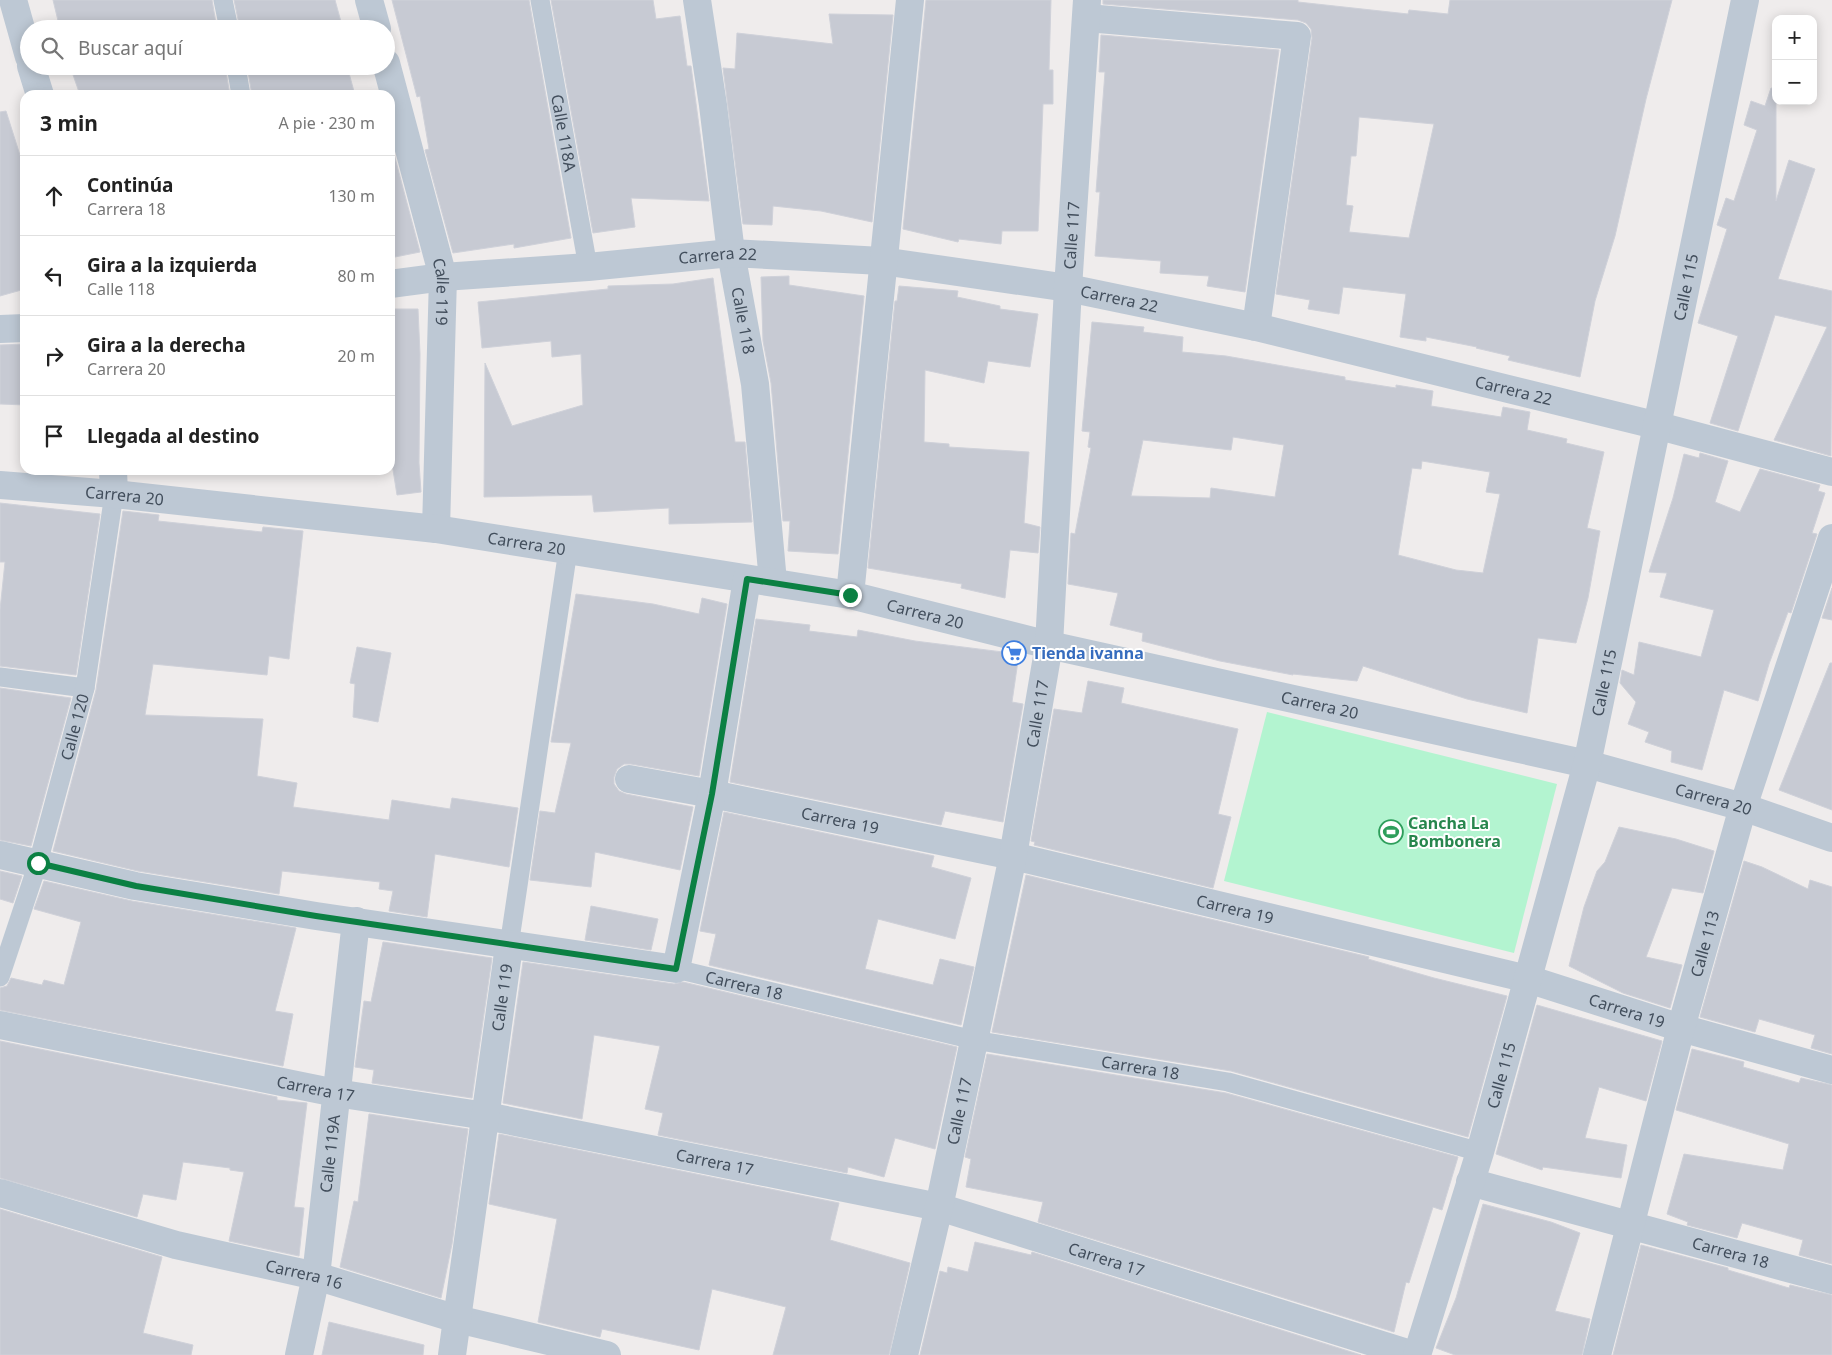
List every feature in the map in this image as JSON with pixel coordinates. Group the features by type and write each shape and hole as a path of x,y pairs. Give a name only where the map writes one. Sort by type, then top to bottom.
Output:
{"street":[{"path":"13,0 20,25"},
{"path":"369,0 375,20"},
{"name":"Calle 118","path":"676,969 712,794 760,581 755,384 731,252 714,105 697,0"},
{"path":"850,595 882,260 910,0"},
{"name":"Calle 115","path":"1416,1355 1480,1152 1587,764 1659,426 1745,0"},
{"path":"1087,9 1297,36 1256,327"},
{"name":"Calle 117","path":"904,1355 939,1207 1014,856 1049,645 1068,288 1087,9"},
{"path":"34,75 39,90"},
{"name":"Calle 119","path":"389,75 393,90"},
{"name":"Calle 119","path":"395,97 443,277 436,529"},
{"name":"Carrera 22","path":"395,283 443,277 588,267 731,252 882,260 1068,288 1256,327 1659,426 1832,472"},
{"path":"0,329 20,328"},
{"name":"Carrera 20","path":"0,485 114,482 436,529 850,595 1049,645 1587,764 1743,808 1832,838"},
{"name":"Calle 113","path":"1597,1355 1681,1028 1743,808 1832,538"},
{"name":"Carrera 19","path":"630,779 1014,856 1528,979 1681,1028 1832,1070"},
{"name":"Carrera 18","path":"0,855 136,886 509,946 676,969"},
{"name":"Calle 119A","path":"299,1355 316,1276 356,921"},
{"name":"Calle 119","path":"452,1355 509,946"},
{"name":"Carrera 17","path":"0,1025 336,1093 486,1116 939,1207 1416,1355"},
{"name":"Carrera 18","path":"1470,1182 1832,1280"},
{"name":"Carrera 16","path":"0,1193 176,1245 316,1276 457,1319 607,1355"}],"lane":[{"path":"223,0 227,20"},
{"name":"Calle 118A","path":"540,0 588,267"},
{"path":"238,75 240,90"},
{"name":"Calle 120","path":"0,977 38,863 85,688 114,482"},
{"name":"Calle 119","path":"509,946 568,550"},
{"path":"0,676 85,688"},
{"name":"Carrera 18","path":"676,969 974,1040 1228,1082 1480,1152"}],"green space":[{"name":"Cancha La Bombonera","path":"1267,712 1557,784 1514,953 1224,881"}],"building":[{"path":"53,0 212,0 215,20 58,20"},
{"path":"234,0 335,0 341,20 238,20"},
{"path":"392,0 529,0 571,238 514,248 514,244 453,253 425,150 429,149 420,96 417,97"},
{"path":"551,0 653,0 656,19 680,16 687,66 691,66 709,201 631,198 635,227 593,233"},
{"path":"926,0 1051,0 1049,70 1053,70 1053,104 1043,104 1038,231 1002,231 1001,244 959,239 958,242 903,229"},
{"path":"1103,0 1298,0 1298,2 1408,14 1409,10 1448,14 1450,0 1672,0 1646,99 1615,236 1595,301 1580,377 1508,360 1510,356 1477,347 1426,337 1426,341 1400,337 1406,294 1343,287 1339,314 1308,309 1310,300 1276,294 1312,38 1311,29 1306,23 1298,20 1103,4","holes":["1359,117 1434,124 1409,238 1349,232 1353,206 1346,205 1351,156 1356,156"]},
{"path":"829,14 893,15 872,222 821,211 773,206 772,225 743,224 723,68 735,69 737,33 833,44"},
{"path":"1101,35 1279,50 1245,292 1207,286 1209,276 1160,273 1161,261 1095,256 1100,192 1096,192 1105,72 1099,72"},
{"path":"73,75 227,75 229,90 78,90"},
{"path":"249,75 349,75 354,90 251,90"},
{"path":"1772,88 1772,105 1776,105 1776,201 1789,160 1815,169 1778,279 1832,291 1831,456 1774,440 1827,327 1775,315 1738,431 1710,423 1738,336 1698,323 1727,229 1717,225 1726,198 1734,201 1757,130 1744,125 1751,101 1765,106"},
{"path":"6,111 20,155 20,290 0,296 0,112"},
{"path":"395,158 420,252 395,257"},
{"path":"789,276 789,285 864,296 838,554 788,551 790,521 783,521 771,383 763,341 761,277"},
{"path":"713,278 735,442 745,442 752,522 669,524 669,508 594,512 592,495 484,497 485,363 512,426 583,405 581,354 552,357 551,341 482,348 478,302 608,289 608,286 673,284"},
{"path":"899,286 958,291 957,297 1000,306 1000,309 1038,314 1030,367 988,361 984,383 925,370 924,442 949,444 949,447 1029,452 1024,523 1040,527 1038,553 1010,550 1005,598 961,588 962,584 868,568 895,301 897,301"},
{"path":"395,309 418,309 420,354 419,463 421,492 397,495 394,475"},
{"path":"1092,322 1144,327 1143,332 1183,337 1182,352 1226,356 1345,377 1345,380 1396,388 1396,385 1433,391 1431,406 1501,417 1503,407 1530,412 1527,430 1567,439 1566,443 1604,452 1587,528 1600,531 1588,598 1576,643 1538,638 1527,713 1467,699 1363,666 1357,681 1293,675 1220,661 1142,641 1143,633 1110,625 1118,593 1068,584 1071,533 1075,534 1091,448 1088,447 1090,432 1082,431","holes":["1233,437 1284,445 1275,497 1211,488 1210,498 1131,496 1143,440 1231,450","1422,461 1490,472 1486,492 1500,494 1483,573 1456,570 1398,555 1412,468 1421,469"]},
{"path":"20,344 20,405 0,404 0,345"},
{"path":"1700,453 1728,461 1715,502 1740,512 1760,469 1820,485 1818,491 1825,493 1812,533 1817,534 1791,613 1788,612 1769,664 1758,701 1724,690 1702,770 1671,762 1672,751 1645,742 1649,732 1628,724 1636,702 1620,683 1622,670 1634,675 1639,642 1701,657 1714,610 1660,597 1667,573 1649,572 1673,498 1684,454 1699,458"},
{"path":"0,503 100,514 76,675 0,666 0,610 5,562 0,562"},
{"path":"123,511 159,515 158,521 262,532 263,527 303,531 289,659 269,656 267,675 153,664 145,715 263,719 257,776 297,783 293,807 389,820 392,800 450,809 452,798 518,808 509,867 435,854 427,917 389,911 393,891 379,889 380,882 282,871 279,894 138,871 53,851 96,690"},
{"path":"1832,588 1832,620 1822,618"},
{"path":"576,594 653,604 699,614 702,598 727,604 699,776 624,764 617,769 614,777 614,784 619,791 626,794 693,807 680,870 595,852 591,887 530,880 540,811 555,813 571,743 551,742"},
{"path":"756,619 810,625 809,631 857,637 858,630 915,641 1019,654 1012,702 1023,704 1003,822 945,811 941,825 730,782"},
{"path":"357,647 391,653 378,722 353,717 355,684 350,683"},
{"path":"1830,663 1832,663 1832,810 1779,790"},
{"path":"1088,681 1124,688 1121,703 1238,729 1218,814 1231,817 1213,888 1034,845 1035,842 1031,841 1054,709 1082,713"},
{"path":"0,688 71,698 31,846 0,840"},
{"path":"724,812 934,856 931,867 971,878 955,939 878,919 865,969 933,985 940,959 974,967 961,1025 709,965 716,934 700,931"},
{"path":"1619,827 1676,839 1714,851 1703,893 1672,888 1646,957 1682,965 1670,1008 1623,993 1569,966 1584,907 1597,871 1605,862"},
{"path":"1744,861 1762,867 1808,889 1810,880 1832,887 1832,1054 1811,1048 1815,1035 1759,1019 1755,1032 1700,1017"},
{"path":"0,871 22,876 13,903 0,899"},
{"path":"1026,875 1369,957 1368,959 1434,978 1507,996 1468,1137 1231,1071 992,1032"},
{"path":"44,881 132,901 296,928 275,1011 293,1014 283,1066 0,1010 0,988 7,986 11,978 42,985 44,980 64,985 81,922 34,909"},
{"path":"591,906 658,919 651,950 585,940"},
{"path":"383,942 492,958 472,1098 372,1083 374,1070 355,1067 364,1001 371,1002"},
{"path":"523,962 674,984 683,982 957,1047 935,1149 895,1138 884,1177 848,1167 847,1173 658,1135 663,1113 645,1109 660,1046 594,1035 582,1119 503,1103"},
{"path":"1537,1005 1662,1041 1646,1101 1599,1087 1585,1138 1627,1145 1621,1178 1543,1167 1542,1170 1496,1154"},
{"path":"0,1041 277,1097 277,1100 307,1103 294,1207 304,1208 299,1256 229,1241 244,1172 230,1170 230,1168 183,1162 176,1200 143,1194 137,1217 0,1178"},
{"path":"1692,1049 1744,1062 1743,1067 1799,1083 1801,1078 1832,1085 1832,1264 1799,1255 1803,1240 1742,1223 1737,1238 1687,1225 1688,1222 1667,1214 1684,1154 1783,1170 1789,1144 1676,1110"},
{"path":"987,1054 1226,1093 1458,1157 1442,1210 1433,1207 1409,1283 1406,1282 1394,1332 1038,1222 1043,1202 966,1187 971,1159 965,1157"},
{"path":"369,1114 468,1129 452,1244 441,1298 340,1267 354,1201 358,1202"},
{"path":"499,1134 839,1203 830,1240 910,1263 889,1355 773,1355 786,1307 712,1289 699,1350 602,1329 600,1337 538,1322 557,1219 489,1204"},
{"path":"1483,1204 1551,1222 1580,1233 1555,1311 1590,1319 1582,1355 1455,1355 1436,1348 1456,1298"},
{"path":"0,1209 162,1257 143,1333 193,1345 191,1355 0,1355"},
{"path":"975,1242 1031,1255 1032,1252 1361,1355 920,1355 940,1271 947,1273 948,1267 968,1272"},
{"path":"1641,1245 1728,1268 1728,1270 1789,1288 1790,1285 1832,1295 1832,1355 1613,1355"},
{"path":"329,1322 424,1345 423,1355 322,1355"}],"place":[{"name":"Tienda ivanna","path":"1014,653"},
{"name":"Cancha La Bombonera","path":"1391,832"}],"route":[{"path":"38,863 136,886 316,916 509,946 676,969 712,794 747,579 850,595"}]}
